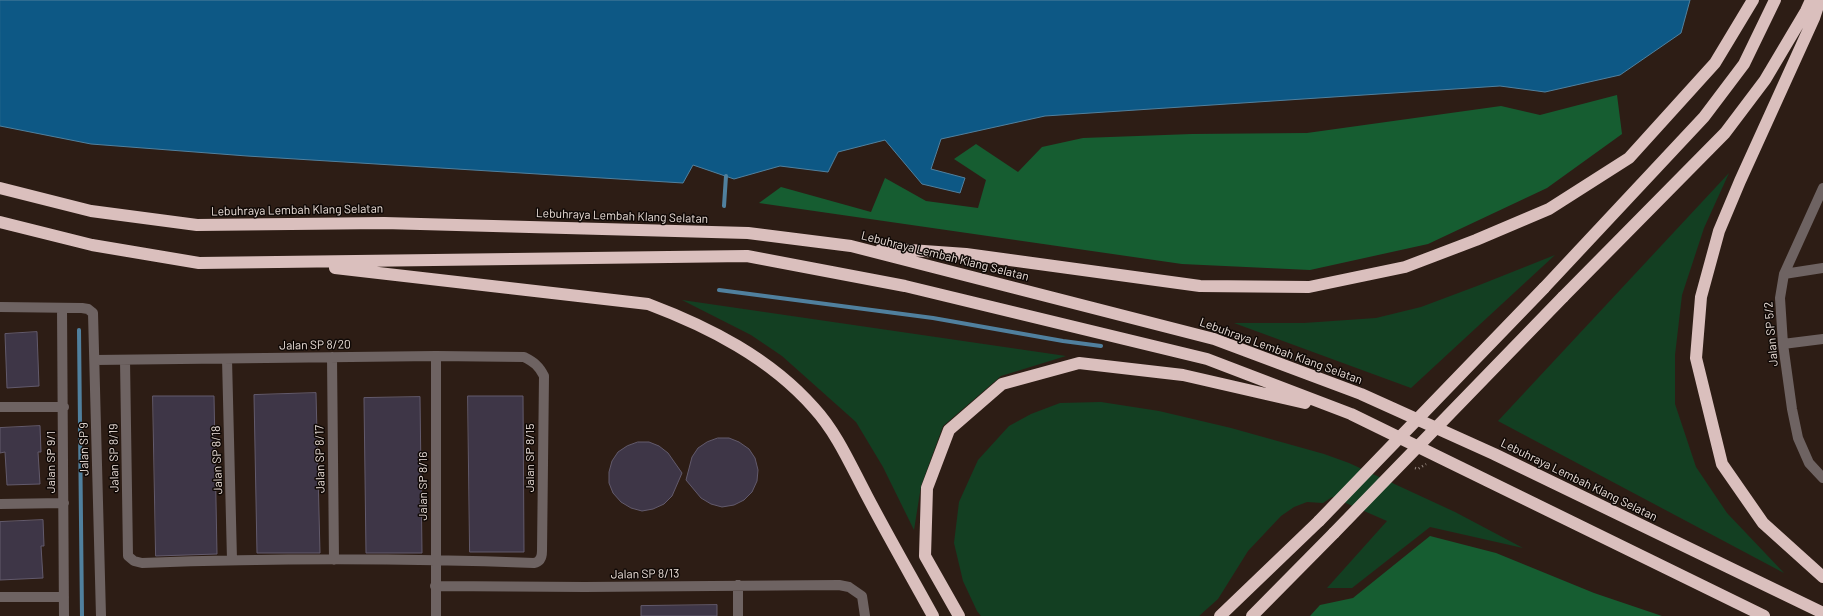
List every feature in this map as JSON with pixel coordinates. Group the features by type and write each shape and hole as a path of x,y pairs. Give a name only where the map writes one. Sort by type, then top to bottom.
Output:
{"highway":[{"path":"851,246 966,254 1200,286 1309,287 1405,267 1476,240 1549,209 1629,158 1715,62 1753,0"},
{"path":"1220,616 1319,521 1544,288 1704,117 1744,64 1775,0"},
{"path":"1252,616 1725,133 1764,80 1806,11 1811,0"},
{"path":"1820,0 1814,18 1719,231 1701,297 1696,358 1722,464 1763,523 1823,576"},
{"name":"Lebuhraya Lembah Klang Selatan","path":"0,188 91,211 197,225 384,223 748,233 851,246 1214,339 1361,394 1494,454 1823,613"},
{"path":"0,222 92,245 199,263 748,256 905,286 1207,359 1351,414 1764,616"},
{"path":"286,263 648,304 684,317 734,343 778,373 815,408 844,450 933,616"},
{"path":"959,616 925,556 927,488 948,430 1002,384 1079,363 1183,375 1351,414"}],"street":[{"name":"Jalan SP 5/2","path":"1823,188 1784,274 1780,298 1783,344 1798,438 1808,463 1823,478"},
{"path":"1784,274 1823,268"},
{"path":"0,307 62,308"},
{"name":"Jalan SP 9","path":"62,308 82,308 93,313 101,616"},
{"name":"Jalan SP 9/1","path":"62,308 64,407 64,616"},
{"path":"1783,344 1823,339"},
{"name":"Jalan SP 8/16","path":"436,356 436,616"},
{"name":"Jalan SP 8/20","path":"95,360 512,356 524,357 534,361"},
{"name":"Jalan SP 8/17","path":"332,357 334,560"},
{"name":"Jalan SP 8/18","path":"227,359 232,560"},
{"name":"Jalan SP 8/19","path":"125,360 128,556 142,563 232,560"},
{"name":"Jalan SP 8/15","path":"436,559 534,563 539,561 541,558 544,376 534,361"},
{"path":"0,407 64,407"},
{"path":"0,504 64,503"},
{"path":"232,560 436,559"},
{"path":"738,585 738,616"},
{"name":"Jalan SP 8/13","path":"435,586 585,587 839,585 855,590 862,596 865,616"},
{"path":"0,597 64,597"}],"green space":[{"path":"1617,95 1622,134 1547,188 1428,244 1310,270 1182,264 759,203 781,187 871,212 885,178 926,201 978,208 986,180 954,159 976,144 1018,172 1042,147 1083,138 1192,134 1307,133 1501,106 1540,115"},
{"path":"1729,173 1704,228 1682,295 1675,355 1675,404 1696,467 1727,513 1784,573 1498,421"},
{"path":"1555,255 1411,388 1234,323 1304,323 1376,318 1421,307"},
{"path":"682,300 1066,356 1001,376 943,426 921,486 914,530 883,467 856,422 782,356 751,335"},
{"path":"1101,402 1159,411 1231,428 1324,454 1349,463 1455,512 1523,548 1430,527 1352,588 1327,588 1387,521 1332,497 1323,503 1307,502 1294,507 1281,516 1248,551 1218,599 1199,616 981,616 977,611 963,581 954,543 959,502 978,460 1009,426 1031,414 1060,403"},
{"path":"1430,536 1496,553 1594,593 1662,616 1310,616 1320,605 1353,598"}],"water":[{"path":"0,0 1690,0 1681,33 1620,75 1545,92 1500,86 1045,116 941,139 931,169 965,178 960,193 922,184 885,140 838,152 828,172 780,166 734,179 693,165 683,183 247,156 91,144 0,126"}],"building":[{"path":"37,332 39,386 7,388 5,334"},
{"path":"316,393 320,553 257,553 254,395"},
{"path":"153,396 214,396 217,554 156,556"},
{"path":"468,396 523,396 524,552 470,552"},
{"path":"420,397 422,553 366,553 364,398"},
{"path":"40,426 41,452 38,452 40,484 7,485 5,452 0,453 0,428"},
{"path":"718,438 729,438 739,442 749,449 755,458 758,470 757,481 752,492 744,500 734,505 722,507 711,504 701,498 686,480 692,457 698,448 707,442"},
{"path":"638,442 649,442 659,446 668,453 682,473 672,496 664,504 653,509 642,511 631,508 621,502 613,493 609,483 609,472 612,461 618,452 627,446"},
{"path":"43,520 44,546 41,546 43,578 0,580 0,522"},
{"path":"717,605 717,616 641,616 641,606"}],"waterway":[{"path":"724,206 726,176"},
{"path":"719,290 933,318 1063,341 1101,346"},
{"path":"79,330 82,616"}]}
